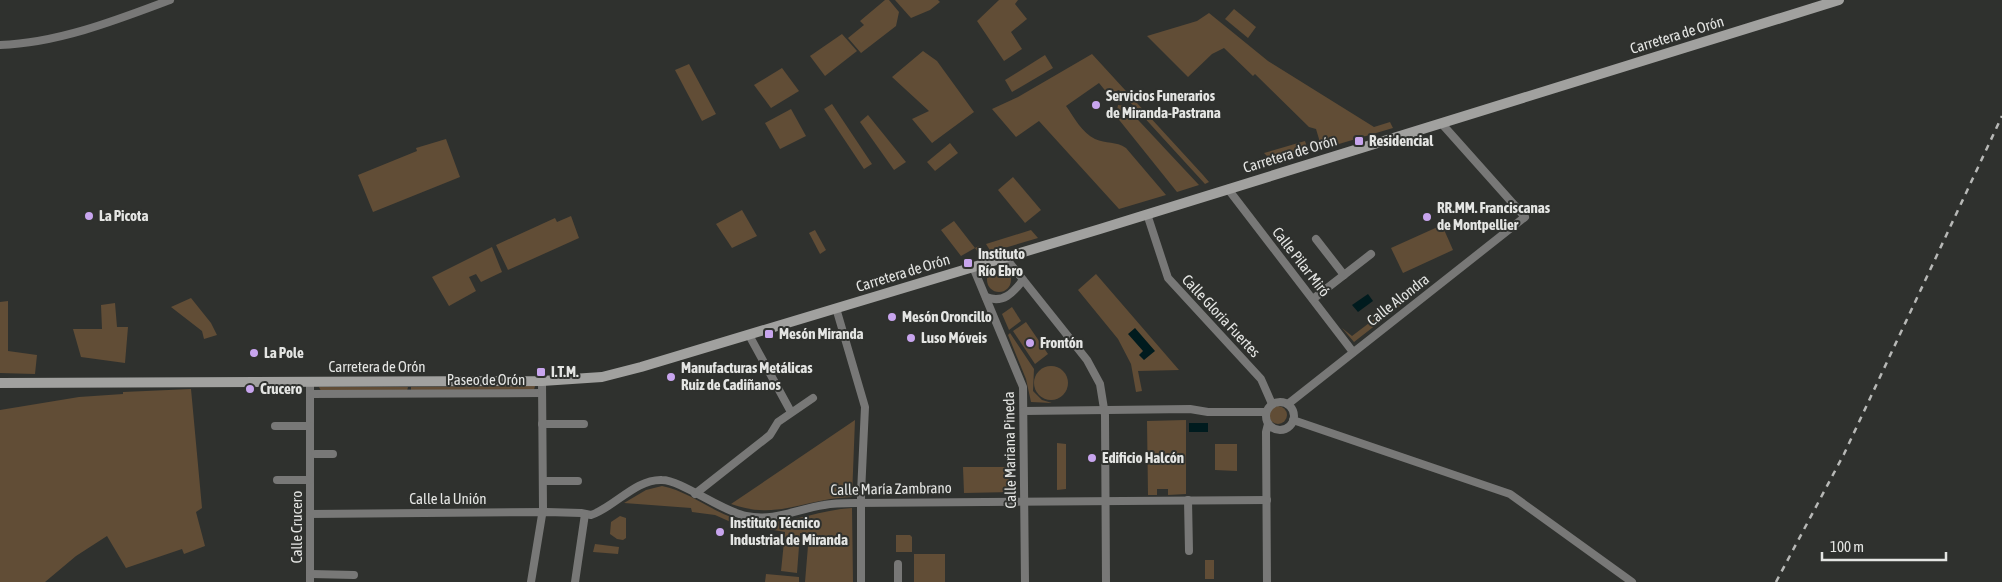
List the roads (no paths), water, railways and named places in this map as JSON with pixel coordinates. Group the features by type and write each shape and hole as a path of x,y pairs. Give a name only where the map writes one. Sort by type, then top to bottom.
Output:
{"street":[{"path":"0,45 40,40 117,20 170,0"},
{"name":"Carretera de Orón","path":"0,383 542,381 608,376 1005,258 1839,0"},
{"name":"Calle Alondra","path":"1288,404 1525,217 1523,212 1442,124"},
{"name":"Calle Pilar Miró","path":"1228,189 1316,297 1353,352"},
{"name":"Calle Gloria Fuertes","path":"1147,214 1168,278 1262,379 1272,404"},
{"name":"Calle Pilar Miró","path":"1316,239 1344,275"},
{"name":"Calle Pilar Miró","path":"1316,297 1371,254"},
{"path":"1005,258 1095,372 1100,384 1104,410 1106,582"},
{"name":"Calle Mariana Pineda","path":"973,267 1021,382 1024,411 1026,582"},
{"path":"986,298 997,300 1009,296 1022,280"},
{"path":"836,308 864,400 861,503 862,582"},
{"path":"748,335 791,412"},
{"path":"531,582 542,512 542,381"},
{"name":"Calle Crucero","path":"310,382 310,578 354,575"},
{"name":"Paseo de Orón","path":"310,394 542,393"},
{"path":"695,494 770,435 778,422 813,398"},
{"path":"1267,582 1266,432 1268,424 1266,412 1272,404 1280,402 1288,404 1294,413 1293,420 1284,429 1275,429 1268,424"},
{"path":"1024,411 1190,410 1208,412 1266,412"},
{"path":"1293,420 1510,494 1632,582"},
{"path":"542,424 584,424"},
{"path":"275,426 310,426"},
{"path":"315,454 333,454"},
{"name":"Calle Crucero","path":"277,480 310,480"},
{"path":"547,480 578,481"},
{"name":"Calle María Zambrano","path":"585,514 597,513 655,480 670,481 730,511 758,518 783,516 824,505 861,503 1267,500"},
{"path":"1188,500 1189,551"},
{"name":"Calle la Unión","path":"310,514 542,512 585,514"},
{"path":"575,582 585,514"},
{"path":"898,564 898,582"}],"water":[{"path":"1368,294 1373,301 1358,312 1352,305"},
{"path":"1135,328 1155,351 1144,360 1139,355 1143,351 1128,334"},
{"path":"1189,423 1208,423 1208,432 1189,432"}],"railway":[{"path":"1776,582 1844,454 2002,116"}],"place":[{"name":"Servicios Funerarios de Miranda-Pastrana","path":"1096,105"},
{"name":"Residencial","path":"1359,141"},
{"name":"La Picota","path":"89,216"},
{"name":"RR.MM. Franciscanas de Montpellier","path":"1427,217"},
{"name":"Instituto Río Ebro","path":"968,263"},
{"name":"Mesón Oroncillo","path":"892,317"},
{"name":"Mesón Miranda","path":"769,334"},
{"name":"Luso Móveis","path":"911,338"},
{"name":"Frontón","path":"1030,343"},
{"name":"La Pole","path":"254,353"},
{"name":"I.T.M.","path":"541,372"},
{"name":"Manufacturas Metálicas Ruiz de Cadiñanos","path":"671,377"},
{"name":"Crucero","path":"250,389"},
{"name":"Edificio Halcón","path":"1092,458"},
{"name":"Instituto Técnico Industrial de Miranda","path":"720,532"}]}
